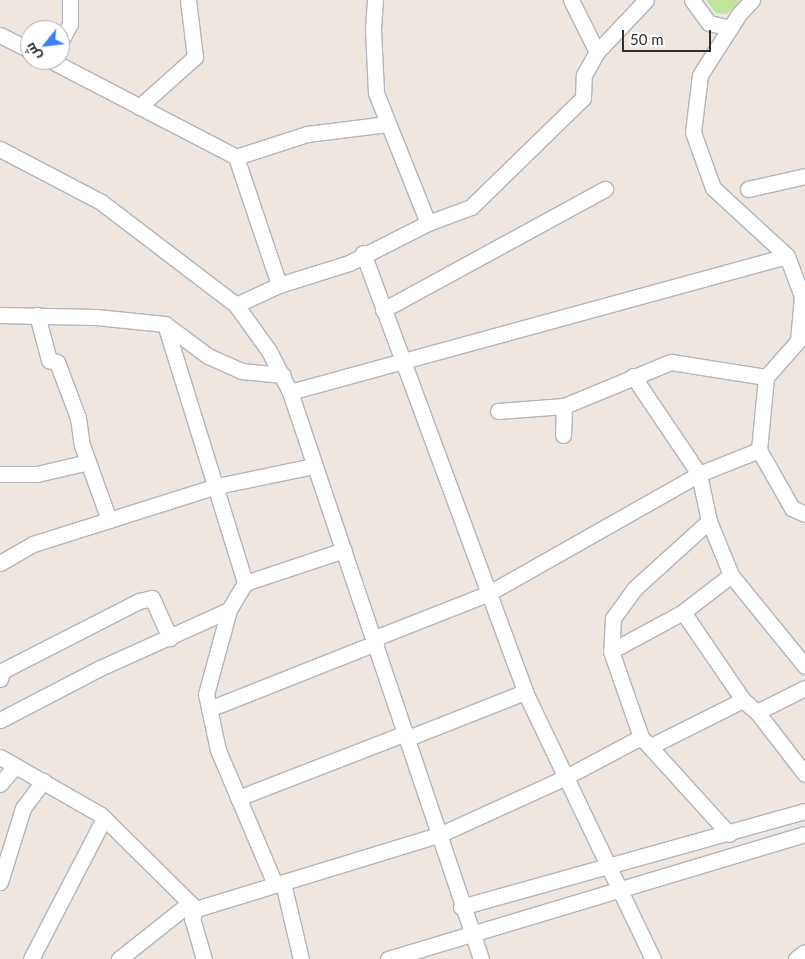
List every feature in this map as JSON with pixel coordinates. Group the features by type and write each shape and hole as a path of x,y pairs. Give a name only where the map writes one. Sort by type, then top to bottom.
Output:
{"street":[{"path":"70,0 70,20"},
{"path":"139,106 195,57 188,0"},
{"path":"376,0 373,29 376,93 386,124 428,223"},
{"path":"571,0 597,52"},
{"path":"236,305 280,285 349,263 363,253 428,223 471,207 583,98 584,75 597,52 646,0"},
{"path":"692,0 709,23 730,28"},
{"path":"752,0 730,28 700,75 693,132 713,188 787,256 802,296 798,341 766,377 760,450 792,508 805,514"},
{"path":"0,35 20,45"},
{"path":"69,70 236,157 280,285"},
{"path":"236,157 307,134 386,124"},
{"path":"0,149 101,202 236,305 283,374 441,834 461,907 481,959"},
{"path":"748,189 805,176"},
{"path":"383,310 605,189"},
{"path":"363,253 400,360 490,593 525,692 564,778 653,959"},
{"path":"290,392 400,360 787,256"},
{"path":"0,314 165,324 208,356 241,371 283,374"},
{"path":"37,316 49,360 57,362 78,418 88,462 109,520"},
{"path":"165,324 218,486 245,583"},
{"path":"498,412 564,406 633,376 671,362 766,377"},
{"path":"633,376 699,474 710,521 731,575 805,666"},
{"path":"563,435 564,406"},
{"path":"209,709 490,593 699,474 760,450"},
{"path":"0,474 37,474 88,462"},
{"path":"0,563 33,544 218,486 314,466"},
{"path":"710,521 635,588 613,618 611,651 646,741 729,834"},
{"path":"301,959 279,883 238,798 218,750 206,694 229,610 245,583 344,550"},
{"path":"611,651 683,612 731,575"},
{"path":"0,679 2,671 131,605 152,598 170,638"},
{"path":"0,720 100,668 229,610"},
{"path":"683,612 744,700 757,712 805,774"},
{"path":"757,712 805,688"},
{"path":"238,798 525,692"},
{"path":"118,959 193,906 279,883 441,834 646,741 744,700"},
{"path":"0,757 104,818 193,906"},
{"path":"0,784 15,766"},
{"path":"0,882 23,808 43,782"},
{"path":"461,907 609,868 805,811"},
{"path":"31,959 104,818"},
{"path":"388,959 618,889 802,839"},
{"path":"193,906 192,918 204,959"},
{"path":"796,959 805,952"}],"green space":[{"path":"706,0 741,0 727,14 716,13"}]}
